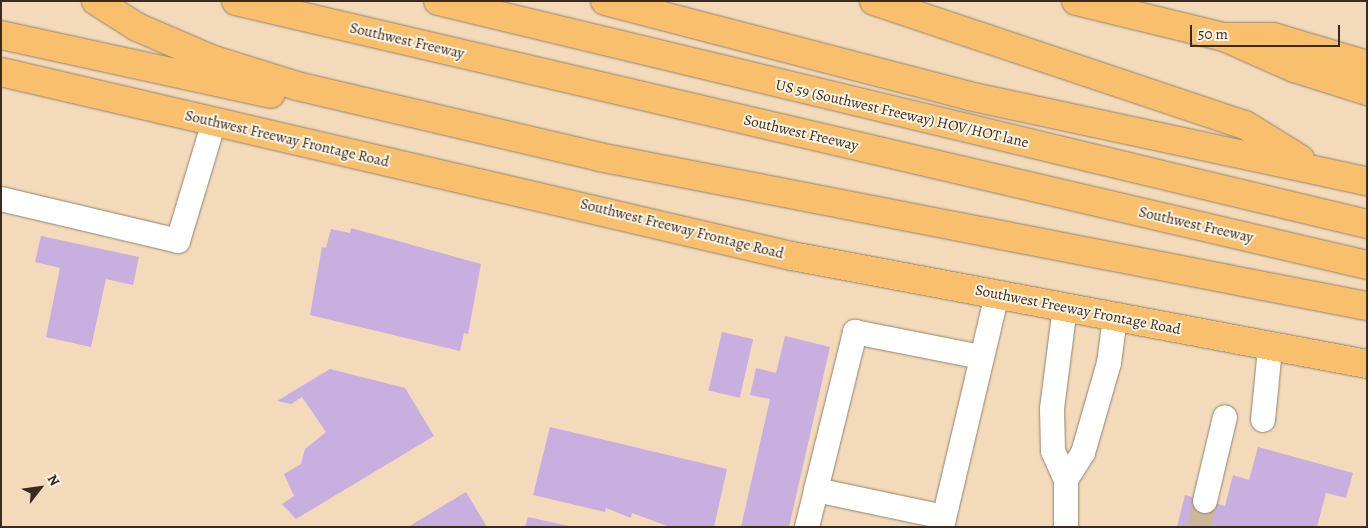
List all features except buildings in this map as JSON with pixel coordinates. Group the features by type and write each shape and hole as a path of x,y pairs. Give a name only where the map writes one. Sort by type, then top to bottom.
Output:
{"main road":[{"path":"96,1 137,27 237,67 298,86 612,160 1367,306"},
{"name":"Southwest Freeway","path":"236,1 1367,264"},
{"name":"US 59 (Southwest Freeway) HOV/HOT lane","path":"438,1 1367,224"},
{"path":"605,1 969,96 1367,181"},
{"path":"874,1 1245,125 1316,169"},
{"path":"1076,1 1224,37 1294,68 1367,91"},
{"path":"1,35 534,152 612,160"},
{"path":"1224,37 1274,37 1367,65"},
{"name":"Southwest Freeway Frontage Road","path":"1,72 792,256 1065,307 1270,348 1367,364"}],"street":[{"path":"1,199 178,241 214,122"},
{"path":"816,490 943,522 997,294"},
{"path":"1065,307 1052,409 1053,451 1066,480 1066,527"},
{"path":"1066,480 1083,453 1109,363 1116,318"},
{"path":"807,527 855,332 981,357"},
{"path":"1263,420 1270,348"},
{"path":"1205,500 1225,417"}],"tunnel":[{"path":"1199,527 1205,501"}]}
